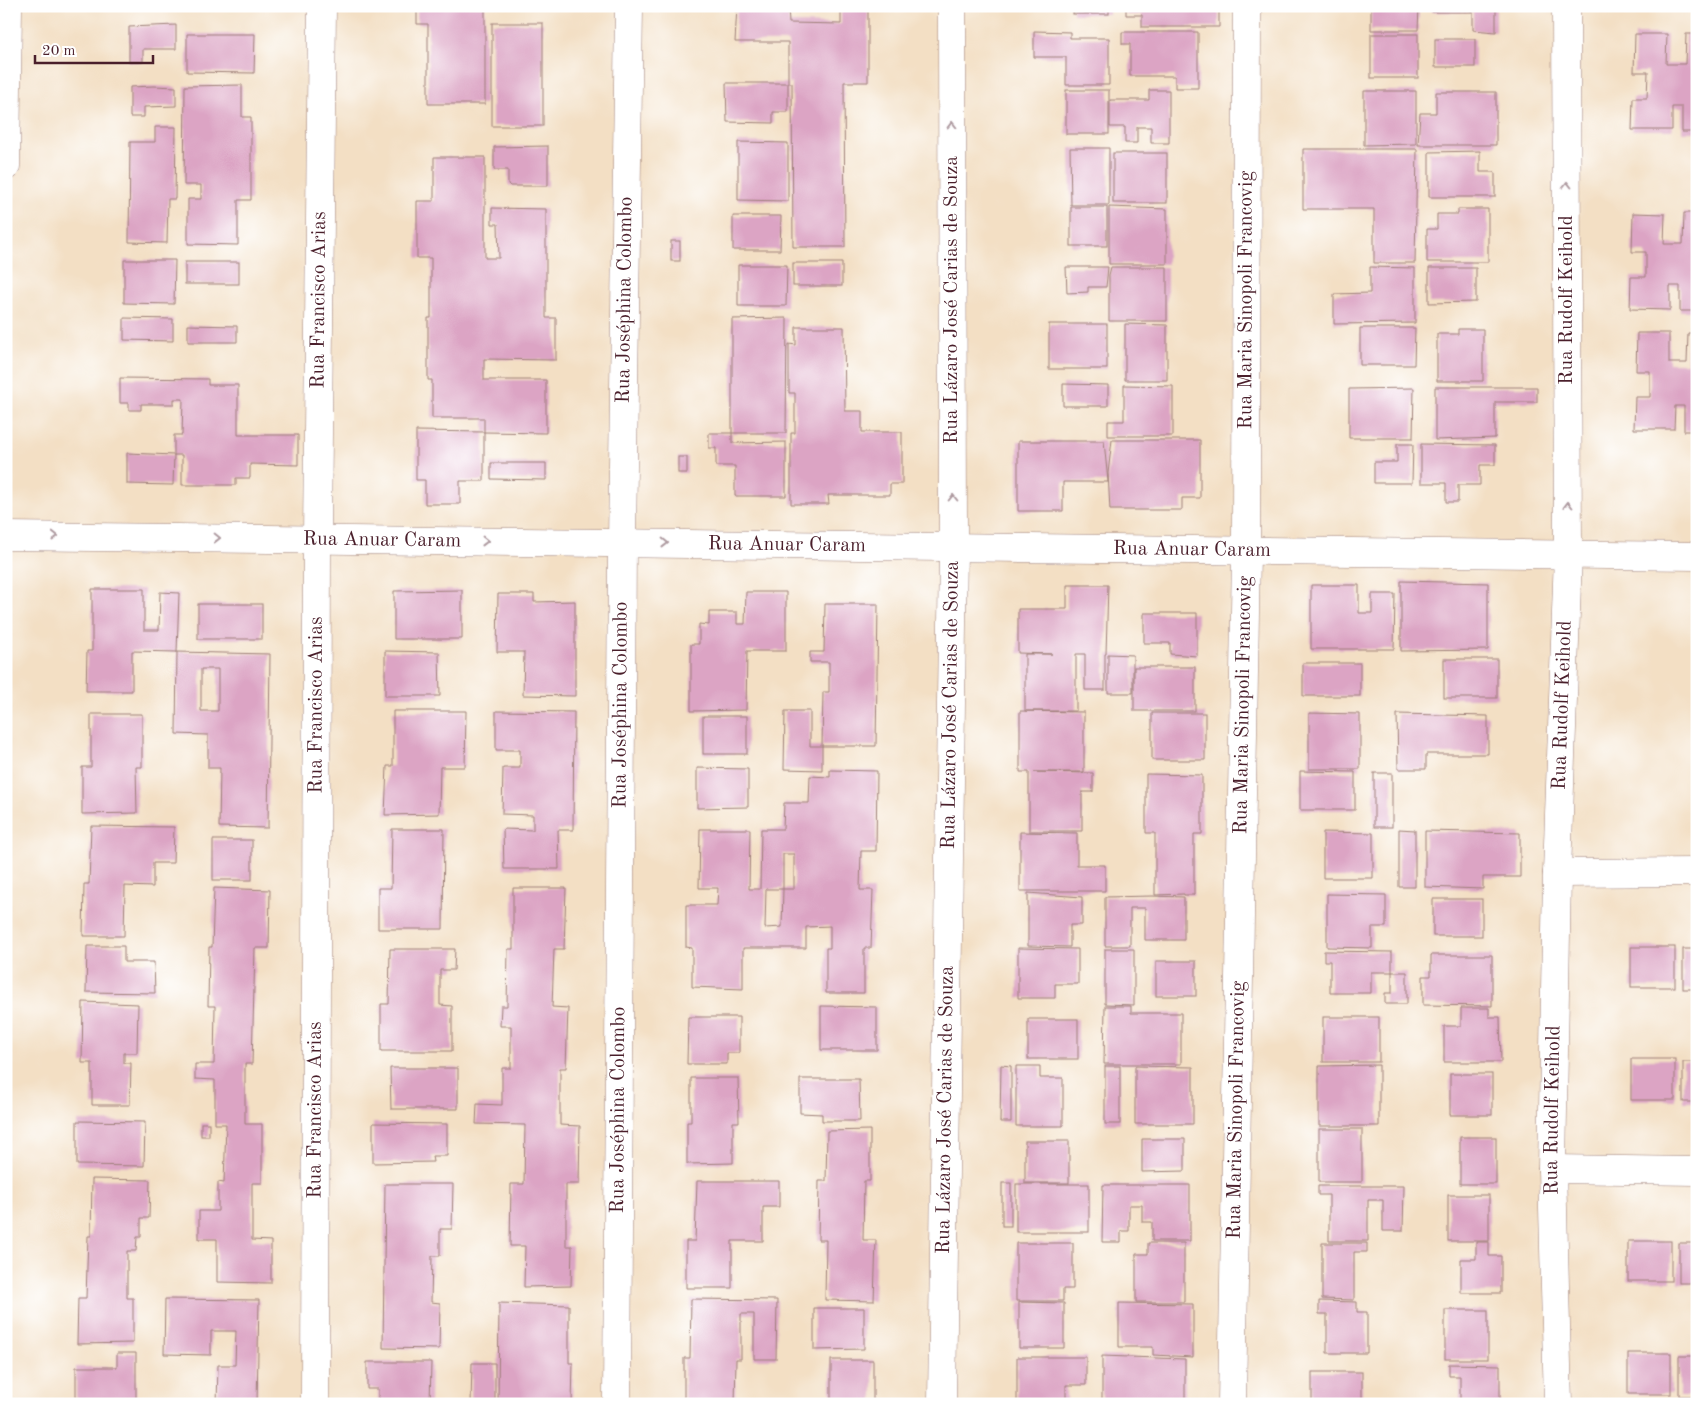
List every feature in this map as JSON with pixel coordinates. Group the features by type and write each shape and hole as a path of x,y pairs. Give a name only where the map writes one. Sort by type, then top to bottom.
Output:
{"street":[{"path":"6,166 8,6"},
{"name":"Rua Francisco Arias","path":"315,1404 317,540 322,6"},
{"name":"Rua Joséphina Colombo","path":"617,1404 622,543 629,6"},
{"name":"Rua Lázaro José Carias de Souza","path":"942,1404 953,547 952,6"},
{"name":"Rua Maria Sinopoli Francovig","path":"1232,1404 1246,551 1247,6"},
{"name":"Rua Rudolf Keihold","path":"1558,1404 1552,1169 1557,873 1568,554 1566,6"},
{"name":"Rua Anuar Caram","path":"6,536 1697,556"},
{"path":"1557,873 1697,872"},
{"path":"1552,1169 1697,1171"}],"building":[{"path":"417,6 485,6 485,104 428,104 428,24 417,24"},
{"path":"737,6 788,6 789,23 841,24 841,10 792,10 792,6 868,6 868,82 844,82 845,247 793,247 792,83 788,83 788,42 735,42"},
{"path":"1073,6 1109,6 1109,14 1073,14"},
{"path":"1126,6 1219,7 1219,27 1142,27 1142,15 1126,15"},
{"path":"1371,6 1419,6 1418,30 1371,30"},
{"path":"1432,6 1496,6 1496,32 1473,30 1473,12 1432,12"},
{"path":"492,23 543,23 543,126 492,126"},
{"path":"176,25 176,49 143,49 143,62 129,62 129,27"},
{"path":"1034,31 1070,32 1070,38 1109,38 1109,85 1066,85 1066,57 1034,57"},
{"path":"1122,32 1198,32 1198,88 1175,88 1175,76 1130,76 1130,44 1122,44"},
{"path":"187,34 255,34 254,73 187,72"},
{"path":"1371,34 1418,34 1418,78 1371,78"},
{"path":"1635,34 1667,34 1666,64 1685,64 1686,34 1697,34 1697,132 1682,132 1682,107 1672,107 1672,130 1632,130 1633,98 1647,98 1648,72 1634,72"},
{"path":"1435,39 1475,39 1475,67 1435,67"},
{"path":"726,83 788,83 788,112 773,112 773,123 727,122"},
{"path":"242,85 242,117 251,117 251,200 238,200 238,245 188,244 188,199 201,199 201,185 184,185 185,86"},
{"path":"130,87 176,87 176,106 144,107 144,117 130,117"},
{"path":"1066,90 1109,90 1109,134 1066,134"},
{"path":"1149,90 1169,90 1169,143 1151,143 1151,127 1137,127 1137,143 1125,143 1125,127 1110,127 1110,100 1149,100"},
{"path":"1364,91 1416,91 1416,144 1364,145"},
{"path":"1436,92 1496,92 1496,145 1418,145 1420,113 1436,113"},
{"path":"155,127 176,127 175,199 168,199 167,243 129,242 130,142 155,142"},
{"path":"738,142 788,143 788,201 738,200"},
{"path":"548,146 548,186 510,186 508,184 508,170 494,170 494,147"},
{"path":"1070,148 1109,148 1109,205 1071,205"},
{"path":"1303,149 1417,149 1415,263 1374,263 1374,209 1303,209"},
{"path":"1480,151 1480,172 1495,172 1495,197 1429,197 1429,152"},
{"path":"1113,153 1167,153 1167,203 1113,203"},
{"path":"434,157 485,157 485,258 499,258 498,224 492,224 492,208 546,209 546,318 556,318 556,360 484,359 484,380 546,380 546,433 484,432 484,418 432,418 432,380 428,380 428,318 431,318 431,258 417,258 417,201 434,201"},
{"path":"1071,207 1107,207 1107,246 1071,246"},
{"path":"1109,207 1167,209 1167,264 1109,264"},
{"path":"1458,209 1488,209 1488,262 1427,262 1427,229 1437,229 1437,214 1458,214"},
{"path":"1633,213 1665,214 1664,244 1683,244 1684,213 1697,213 1697,311 1680,311 1680,286 1670,286 1670,310 1630,309 1631,277 1646,277 1646,252 1632,252"},
{"path":"733,216 781,216 780,250 733,250"},
{"path":"671,241 680,241 680,261 671,261"},
{"path":"124,260 175,260 174,304 124,303"},
{"path":"185,262 239,262 239,284 185,284"},
{"path":"793,263 842,263 842,286 793,286"},
{"path":"738,265 787,265 786,306 738,306"},
{"path":"1066,267 1108,267 1106,287 1088,287 1088,292 1067,293"},
{"path":"1111,267 1167,267 1167,321 1109,321 1109,275"},
{"path":"1370,267 1415,268 1415,323 1334,324 1334,294 1370,293"},
{"path":"1429,268 1476,268 1476,302 1429,303"},
{"path":"124,318 173,319 173,341 124,340"},
{"path":"787,318 786,433 732,433 732,319"},
{"path":"1049,324 1107,324 1107,369 1049,369"},
{"path":"1125,324 1167,325 1167,380 1125,380"},
{"path":"188,325 237,326 237,342 188,342"},
{"path":"796,327 844,327 845,411 862,411 862,432 902,432 902,484 890,484 890,495 828,495 829,504 791,504 791,433 795,433 795,393 789,393 789,344 796,345"},
{"path":"1360,328 1415,328 1414,365 1360,365"},
{"path":"1458,329 1483,329 1483,381 1437,381 1437,334 1458,334"},
{"path":"1637,333 1669,333 1669,363 1687,363 1688,333 1697,333 1697,431 1684,431 1684,406 1675,406 1674,429 1634,429 1635,397 1650,397 1650,371 1636,371"},
{"path":"120,378 208,379 208,385 238,385 238,435 298,435 298,465 250,464 250,478 236,478 236,485 182,485 182,455 174,455 174,435 182,435 183,399 174,399 174,404 141,404 141,410 129,410 129,403 120,403"},
{"path":"1063,384 1108,385 1108,406 1063,406"},
{"path":"1124,385 1173,386 1173,436 1108,436 1108,421 1124,421"},
{"path":"1435,387 1537,387 1537,402 1495,402 1495,438 1435,440"},
{"path":"1414,388 1413,438 1349,438 1349,389"},
{"path":"416,431 484,432 484,481 460,481 460,504 425,504 425,480 416,480"},
{"path":"709,433 732,433 732,443 786,442 786,496 735,496 735,466 716,466 716,448 709,448"},
{"path":"1112,440 1200,440 1200,498 1182,498 1182,510 1110,510 1108,473"},
{"path":"1018,441 1104,441 1108,482 1063,482 1063,511 1018,511"},
{"path":"1397,444 1413,444 1412,483 1374,483 1374,462 1397,462"},
{"path":"1421,444 1495,445 1495,465 1480,465 1480,485 1458,485 1458,502 1446,502 1446,483 1421,483"},
{"path":"127,453 174,455 173,485 127,484"},
{"path":"678,457 687,457 687,473 678,473"},
{"path":"491,463 546,463 546,480 491,479"},
{"path":"1401,581 1488,583 1488,650 1401,651"},
{"path":"1067,585 1108,585 1105,690 1085,690 1085,654 1076,654 1076,711 1025,711 1025,654 1052,654 1018,653 1018,609 1067,609"},
{"path":"1311,585 1359,585 1359,613 1372,613 1372,594 1395,594 1394,649 1311,649"},
{"path":"92,589 144,589 144,630 159,630 160,592 179,593 177,652 132,651 132,691 86,691 87,651 92,651"},
{"path":"462,590 462,639 394,639 394,591"},
{"path":"746,592 786,592 786,651 747,651 746,710 691,711 691,644 699,644 699,624 709,625 709,612 737,612 737,624 745,624"},
{"path":"498,594 534,594 534,602 575,601 575,696 523,695 524,652 497,652"},
{"path":"198,604 262,604 262,639 198,639"},
{"path":"825,604 878,604 876,746 822,746 823,692 829,692 829,662 810,662 810,652 824,652"},
{"path":"1144,613 1197,613 1197,656 1170,654 1170,643 1144,643"},
{"path":"385,651 439,652 440,696 385,696"},
{"path":"177,652 270,654 268,828 219,827 220,768 208,768 208,735 176,734","holes":["201,669 218,669 218,711 201,711"]},
{"path":"1108,654 1133,655 1133,693 1108,693"},
{"path":"1444,659 1497,659 1497,698 1444,698"},
{"path":"1303,663 1360,663 1360,696 1303,696"},
{"path":"1134,667 1195,667 1195,711 1134,711"},
{"path":"393,711 466,711 465,767 440,767 439,814 385,815 387,766 393,766"},
{"path":"496,711 574,712 573,830 558,830 559,869 504,869 503,829 533,830 533,815 502,814 503,768 520,768 520,750 496,750"},
{"path":"785,711 810,711 810,746 822,746 822,770 784,769"},
{"path":"1020,711 1084,712 1084,772 1034,772 1093,773 1093,792 1082,792 1082,831 1029,831 1029,772 1020,772"},
{"path":"1152,713 1205,713 1205,760 1152,760"},
{"path":"1309,713 1360,714 1360,769 1309,769"},
{"path":"91,714 142,714 142,767 136,767 137,813 82,814 82,767 91,767"},
{"path":"1397,714 1488,716 1488,754 1426,754 1426,769 1398,769"},
{"path":"703,716 747,716 747,754 703,754"},
{"path":"697,768 748,769 748,807 697,808"},
{"path":"830,770 877,771 876,851 861,851 860,890 873,890 871,948 864,948 864,993 826,993 826,948 830,948 830,926 806,927 806,948 743,948 743,989 692,987 692,948 686,947 686,905 717,905 718,888 699,888 700,829 750,829 749,889 760,889 761,829 783,829 784,803 809,803 810,776 830,777","holes":["783,854 794,854 794,889 783,889","766,889 783,889 782,927 765,928"]},
{"path":"1300,771 1355,772 1355,810 1300,810"},
{"path":"1374,773 1392,773 1392,827 1374,827"},
{"path":"1146,774 1202,775 1202,834 1194,834 1194,895 1155,895 1155,833 1146,833"},
{"path":"91,826 174,827 173,863 153,863 153,887 125,886 124,936 83,936 84,884 89,884"},
{"path":"392,829 444,829 443,929 378,929 378,888 391,888"},
{"path":"1399,829 1415,830 1415,887 1399,887"},
{"path":"1425,831 1520,833 1520,877 1483,877 1483,889 1425,887"},
{"path":"1020,832 1077,833 1077,865 1105,865 1105,891 1020,891"},
{"path":"1323,832 1373,833 1373,878 1323,878"},
{"path":"213,840 252,840 252,880 213,880"},
{"path":"214,888 270,890 269,948 255,948 252,1064 245,1064 245,1124 262,1124 262,1183 252,1183 252,1240 271,1241 271,1283 217,1282 217,1239 199,1239 199,1211 218,1211 218,1182 224,1183 226,1124 215,1124 215,1080 195,1079 195,1064 214,1064 215,1006 208,1006 209,947 212,947"},
{"path":"513,888 566,888 564,949 554,949 552,1007 568,1008 566,1068 560,1068 560,1125 580,1126 579,1184 566,1184 566,1246 572,1246 571,1286 524,1287 525,1246 510,1246 511,1184 524,1184 525,1125 476,1124 477,1104 502,1105 502,1068 511,1068 511,1026 500,1026 501,1006 507,1006 508,949 513,949"},
{"path":"1028,893 1082,897 1082,925 1070,925 1070,947 1028,946"},
{"path":"1327,894 1386,895 1386,927 1372,927 1372,948 1327,947"},
{"path":"1105,897 1184,897 1184,940 1145,940 1145,908 1130,908 1130,946 1105,946"},
{"path":"1433,899 1482,899 1482,936 1433,936"},
{"path":"87,946 124,946 124,962 154,962 155,993 86,992"},
{"path":"1631,947 1675,947 1675,987 1631,987"},
{"path":"1018,948 1078,949 1078,984 1055,984 1055,998 1018,998"},
{"path":"390,949 455,949 454,970 440,970 440,1005 452,1006 452,1051 381,1051 381,1004 389,1004"},
{"path":"1105,949 1134,949 1134,1005 1105,1004"},
{"path":"1683,949 1697,949 1697,989 1683,989"},
{"path":"1324,951 1392,952 1392,972 1371,972 1371,993 1330,993 1330,961 1324,961"},
{"path":"1431,955 1492,955 1492,1006 1423,1005 1423,976 1431,976"},
{"path":"1156,961 1196,961 1196,996 1156,996"},
{"path":"1392,972 1407,972 1407,1004 1385,1004 1385,993 1392,993"},
{"path":"83,1002 138,1004 137,1053 124,1053 124,1063 131,1063 130,1105 92,1105 92,1063 82,1063"},
{"path":"821,1006 877,1007 877,1050 821,1050"},
{"path":"1105,1006 1131,1006 1131,1013 1181,1013 1181,1064 1104,1064"},
{"path":"1461,1008 1489,1008 1489,1017 1500,1017 1501,1062 1444,1062 1444,1026 1461,1026"},
{"path":"688,1017 739,1017 739,1053 727,1053 727,1064 687,1064"},
{"path":"1323,1017 1379,1017 1379,1062 1323,1062"},
{"path":"1028,1019 1078,1019 1078,1059 1028,1059"},
{"path":"1631,1059 1675,1059 1675,1100 1631,1100"},
{"path":"1683,1062 1697,1062 1697,1102 1683,1102"},
{"path":"1001,1065 1011,1066 1011,1122 1000,1122"},
{"path":"1379,1065 1379,1126 1319,1126 1319,1066"},
{"path":"1016,1066 1040,1066 1040,1078 1063,1078 1063,1126 1016,1126"},
{"path":"1105,1066 1120,1066 1120,1124 1105,1124"},
{"path":"1135,1066 1193,1067 1193,1124 1135,1124"},
{"path":"390,1068 458,1068 458,1109 391,1109"},
{"path":"1450,1074 1492,1074 1492,1115 1450,1115"},
{"path":"691,1078 738,1078 739,1122 733,1122 733,1163 687,1164 687,1122 691,1122"},
{"path":"800,1079 859,1079 860,1121 822,1121 822,1114 800,1113"},
{"path":"77,1121 145,1122 144,1166 77,1165"},
{"path":"201,1123 209,1123 209,1136 201,1136"},
{"path":"373,1123 447,1124 447,1156 432,1156 433,1162 373,1163"},
{"path":"1319,1129 1362,1129 1362,1182 1319,1182"},
{"path":"870,1130 870,1181 864,1181 863,1240 876,1240 874,1301 825,1300 826,1240 818,1240 819,1181 826,1181 827,1131"},
{"path":"1460,1137 1496,1137 1496,1184 1460,1184"},
{"path":"1142,1139 1185,1139 1185,1171 1142,1172"},
{"path":"1025,1141 1069,1141 1069,1183 1025,1183"},
{"path":"92,1179 150,1180 149,1218 141,1218 141,1237 137,1237 136,1251 127,1251 127,1298 133,1298 133,1343 77,1344 78,1298 86,1298 88,1236 91,1236"},
{"path":"697,1181 779,1181 779,1207 763,1207 763,1241 732,1241 732,1288 686,1288 686,1241 695,1241"},
{"path":"1002,1183 1011,1183 1011,1226 1002,1226"},
{"path":"385,1184 453,1184 452,1229 440,1229 440,1256 432,1256 431,1302 440,1303 439,1349 383,1348"},
{"path":"1016,1184 1089,1184 1089,1232 1016,1232"},
{"path":"1103,1185 1190,1185 1190,1241 1152,1241 1152,1222 1142,1222 1142,1205 1129,1205 1129,1231 1121,1231 1121,1242 1102,1242"},
{"path":"1318,1186 1404,1186 1403,1231 1383,1231 1383,1200 1368,1200 1368,1241 1329,1241 1329,1195 1318,1195"},
{"path":"1448,1195 1489,1195 1489,1241 1448,1241"},
{"path":"1628,1241 1671,1241 1671,1281 1628,1281"},
{"path":"1476,1242 1489,1242 1489,1256 1501,1256 1501,1293 1461,1293 1461,1259 1476,1259"},
{"path":"1016,1243 1073,1243 1073,1289 1063,1289 1063,1301 1016,1301"},
{"path":"1148,1243 1184,1243 1184,1302 1136,1302 1136,1254 1148,1254"},
{"path":"1322,1243 1367,1243 1367,1252 1354,1252 1354,1300 1322,1299"},
{"path":"1679,1243 1697,1243 1697,1283 1679,1283"},
{"path":"165,1299 259,1300 257,1404 217,1404 218,1365 235,1365 236,1331 211,1331 211,1355 164,1354"},
{"path":"691,1299 777,1300 776,1359 754,1359 754,1314 741,1314 741,1359 736,1359 735,1404 684,1404 684,1358 690,1358"},
{"path":"1319,1301 1357,1302 1357,1312 1367,1312 1367,1353 1327,1353 1327,1314 1319,1314"},
{"path":"1019,1302 1064,1303 1064,1348 1019,1348"},
{"path":"499,1303 569,1305 569,1363 573,1363 572,1404 498,1404"},
{"path":"1119,1303 1193,1304 1193,1357 1153,1355 1153,1347 1119,1347"},
{"path":"814,1308 864,1308 864,1349 814,1350"},
{"path":"1445,1310 1488,1310 1488,1359 1445,1359"},
{"path":"117,1353 136,1353 136,1404 76,1404 76,1367 117,1367"},
{"path":"1628,1353 1671,1353 1671,1394 1628,1394"},
{"path":"1102,1356 1185,1359 1185,1404 1102,1404"},
{"path":"1679,1356 1697,1356 1697,1396 1679,1396"},
{"path":"1017,1357 1086,1357 1086,1385 1066,1385 1066,1404 1017,1404"},
{"path":"831,1360 873,1360 873,1404 831,1404"},
{"path":"367,1362 431,1362 430,1404 378,1404 378,1389 367,1389"},
{"path":"472,1363 495,1363 495,1404 471,1404"},
{"path":"1449,1364 1500,1365 1500,1404 1460,1404 1460,1376 1449,1376"},
{"path":"1312,1372 1362,1372 1362,1404 1312,1404"}]}
